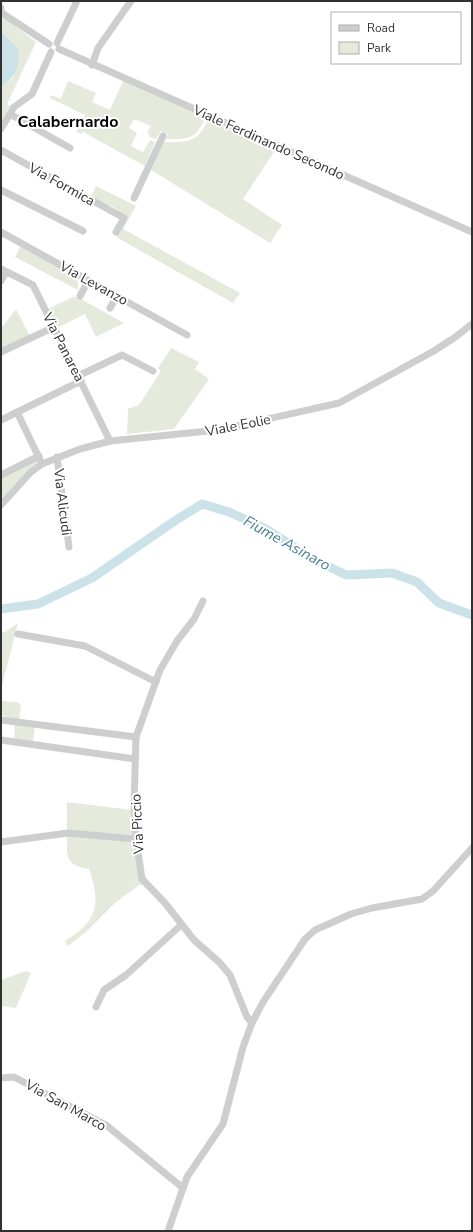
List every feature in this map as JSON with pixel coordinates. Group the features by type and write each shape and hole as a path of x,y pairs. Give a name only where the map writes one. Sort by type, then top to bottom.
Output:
{"street":[{"path":"3,1 1,12 50,48"},
{"path":"92,65 98,48 131,1"},
{"path":"1,129 11,115 14,107 32,94 50,48 53,42 59,42 75,2"},
{"name":"Viale Ferdinando Secondo","path":"59,42 66,53 92,65 472,232"},
{"path":"11,115 70,148"},
{"path":"134,198 163,136"},
{"name":"Via Formica","path":"1,150 124,218 116,232"},
{"path":"1,190 83,231"},
{"name":"Via Levanzo","path":"1,232 187,335"},
{"path":"1,281 4,271"},
{"name":"Via Panarea","path":"4,271 33,285 110,440"},
{"path":"80,296 88,281"},
{"path":"110,308 117,296"},
{"path":"1,352 54,327"},
{"name":"Viale Eolie","path":"1,505 31,472 42,464 57,457 110,440 218,430 339,402 432,352 471,328"},
{"path":"1,420 122,355 153,370"},
{"path":"17,412 42,464"},
{"path":"1,475 39,456"},
{"name":"Via Alicudi","path":"57,457 69,547"},
{"name":"Via Piccio","path":"203,601 194,619 167,658 156,682 136,737 136,839 142,879 165,903 181,925 208,954 219,962 230,975 247,1017 252,1023"},
{"path":"18,634 85,646 156,682"},
{"path":"1,720 136,737"},
{"path":"1,740 135,759"},
{"path":"1,842 68,833 136,839"},
{"path":"168,1231 183,1188 194,1166 216,1137 223,1124 243,1047 252,1023 294,953 310,934 358,912 422,899 433,891 452,868 472,848"},
{"path":"96,1007 104,990 126,975 181,925"},
{"name":"Via San Marco","path":"1,1078 14,1077 106,1125 183,1188"}],"green space":[{"path":"1,15 36,42 7,104 10,106 1,122 1,87 14,77 6,36 1,31"},
{"path":"68,81 96,93 92,102 110,110 123,81 206,117 195,134 186,138 174,139 166,139 168,134 161,131 156,139 149,137 150,135 147,133 151,126 134,119 129,128 137,133 131,146 143,152 150,140 155,142 145,166 83,132 81,134 76,132 85,115 50,98 51,95 61,99"},
{"path":"209,119 276,149 243,199 282,225 270,243 151,170 164,142 191,140 200,133"},
{"path":"96,186 136,206 123,229 240,293 233,303 116,237 126,217 112,206 107,206 91,197"},
{"path":"21,245 70,272 78,282 78,290 15,257"},
{"path":"73,297 81,299 124,323 96,337 85,314 57,328 48,309"},
{"path":"16,309 30,336 1,350 1,324 3,326"},
{"path":"171,348 199,362 195,369 209,379 174,429 127,434 128,409 139,405 161,371 158,368"},
{"path":"34,461 37,461 38,464 1,502 1,477"},
{"path":"18,623 1,689 1,632 5,632"},
{"path":"1,701 17,702 21,705 19,721 1,714"},
{"path":"15,723 35,726 33,743 14,740"},
{"path":"67,802 133,810 134,835 67,831"},
{"path":"67,834 133,841 136,846 133,846 133,850 136,850 143,885 139,885 115,903 87,931 68,946 65,941 76,934 84,926 94,911 95,892 89,869 75,865 71,862 67,854"},
{"path":"26,971 31,973 16,1008 1,1006 1,980"}],"water":[{"path":"1,31 19,50 16,72 11,79 1,87"}],"waterway":[{"name":"Fiume Asinaro","path":"1,609 38,604 92,578 176,520 202,504 229,512 266,529 313,559 346,575 392,573 417,582 439,603 472,615"}],"district":[{"name":"Calabernardo","path":"68,121"}]}
